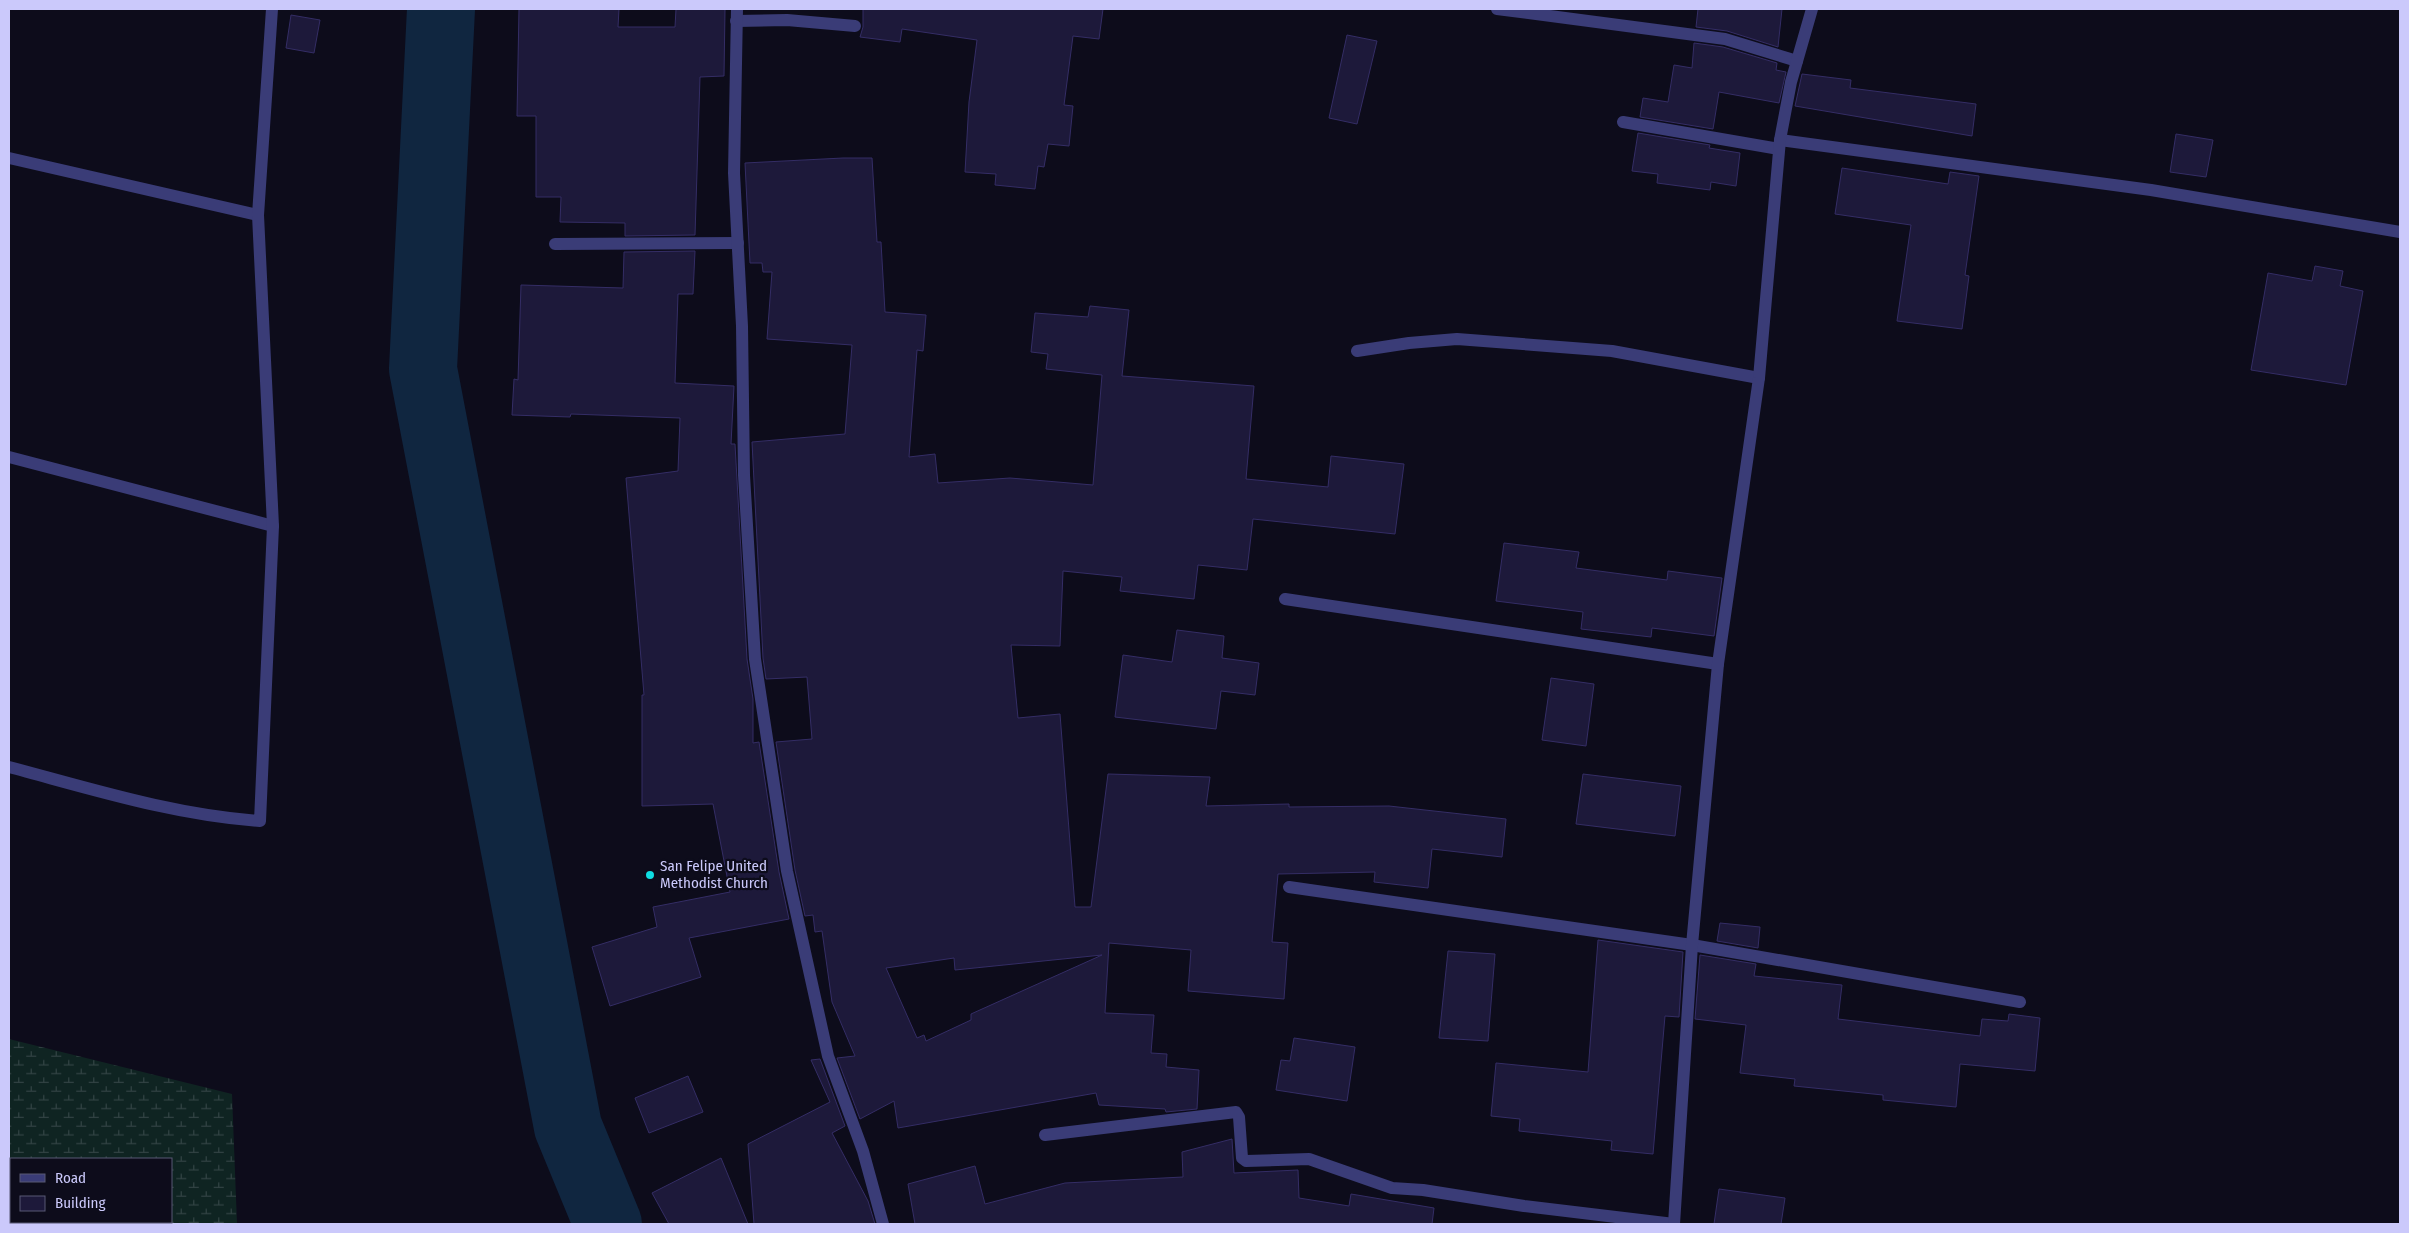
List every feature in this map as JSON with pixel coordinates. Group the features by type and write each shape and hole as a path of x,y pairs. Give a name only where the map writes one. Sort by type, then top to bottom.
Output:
{"street":[{"path":"9,767 177,811 222,818 260,820 273,526 258,215 272,9"},
{"path":"1497,9 1725,39 1797,61"},
{"path":"1045,1135 1236,1112 1240,1117 1242,1158 1246,1161 1309,1160 1392,1188 1423,1190 1524,1206 1674,1224 1692,945 1718,664 1759,378 1780,144 1790,82 1812,9"},
{"path":"855,26 737,15 734,173 742,326 744,475 755,659 770,768 787,871 828,1056 863,1151 883,1224"},
{"path":"1623,122 1780,144 2151,190 2400,232"},
{"path":"9,158 258,215"},
{"path":"555,244 738,243"},
{"path":"1357,351 1409,343 1457,339 1612,352 1759,378"},
{"path":"9,457 273,526"},
{"path":"1285,599 1718,664"},
{"path":"1289,887 1692,945 2020,1002"}],"green space":[{"path":"9,1039 232,1094 237,1224 9,1224"}],"building":[{"path":"519,9 619,9 618,27 675,27 676,9 725,9 724,76 700,77 695,235 625,236 625,223 560,222 561,197 536,197 536,116 517,116"},
{"path":"863,9 1103,9 1099,39 1073,36 1064,105 1073,106 1069,146 1048,144 1044,167 1038,166 1035,189 995,185 996,174 965,172 969,102 977,40 902,29 900,42 860,37 863,27"},
{"path":"1698,9 1782,9 1778,47 1727,31 1696,27"},
{"path":"291,15 320,20 314,53 286,48"},
{"path":"1347,35 1377,41 1357,124 1329,118"},
{"path":"1694,43 1723,47 1777,63 1776,70 1786,72 1779,103 1719,92 1713,129 1640,117 1643,98 1668,102 1674,65 1692,68"},
{"path":"1802,74 1851,80 1850,88 1976,104 1972,136 1795,106"},
{"path":"1638,133 1710,145 1709,148 1740,153 1736,186 1711,182 1710,190 1657,183 1658,174 1632,171"},
{"path":"2176,134 2213,140 2206,177 2170,172"},
{"path":"872,158 877,242 881,242 885,312 926,315 923,351 917,350 909,457 935,454 938,483 1010,478 1093,485 1102,375 1046,369 1048,354 1031,352 1035,313 1088,317 1090,306 1129,310 1122,376 1254,386 1246,479 1328,487 1331,456 1404,464 1395,534 1253,519 1247,570 1198,565 1194,599 1120,591 1122,577 1063,571 1060,646 1011,645 1018,718 1060,714 1075,907 1091,907 1108,774 1210,777 1206,806 1289,804 1289,807 1389,806 1506,819 1502,857 1432,849 1428,888 1374,882 1375,872 1278,874 1272,942 1288,943 1284,999 1188,991 1191,950 1109,943 1105,1013 1154,1015 1151,1053 1167,1054 1166,1067 1199,1070 1197,1109 1166,1112 1165,1109 1099,1105 1096,1093 898,1128 894,1101 860,1119 837,1058 855,1056 832,1002 822,931 815,932 813,915 805,916 795,870 776,742 812,739 807,677 766,679 763,658 752,442 845,434 852,345 767,339 772,272 763,272 762,263 750,263 745,163","holes":["1102,955 971,1014 971,1020 926,1041 924,1035 917,1038 886,968 954,958 955,970"]},
{"path":"1842,168 1948,184 1950,172 1979,176 1965,275 1969,276 1962,329 1897,321 1911,225 1835,214"},
{"path":"695,251 693,294 678,294 675,383 734,386 731,444 735,444 747,659 753,699 753,743 759,742 779,872 789,919 689,938 701,977 610,1006 592,947 657,927 653,907 730,892 713,804 642,806 642,695 644,695 626,478 678,471 680,418 571,414 570,417 512,415 514,379 518,380 521,285 623,288 624,252"},
{"path":"2315,266 2343,271 2340,286 2363,291 2346,385 2251,370 2268,273 2312,281"},
{"path":"1504,543 1579,552 1576,568 1667,580 1668,571 1722,578 1714,636 1652,628 1651,637 1581,629 1583,612 1496,601"},
{"path":"1177,630 1224,636 1222,658 1259,663 1255,695 1221,691 1216,729 1115,717 1123,655 1172,662"},
{"path":"1551,678 1594,684 1586,746 1542,740"},
{"path":"1583,774 1681,786 1675,836 1576,824"},
{"path":"1720,923 1760,927 1758,948 1717,941"},
{"path":"1598,940 1683,952 1679,1017 1665,1016 1653,1154 1611,1150 1612,1141 1519,1131 1520,1119 1491,1116 1496,1063 1588,1072"},
{"path":"1448,951 1495,954 1488,1041 1439,1038"},
{"path":"1700,955 1756,964 1754,976 1842,985 1838,1019 1980,1036 1982,1019 2008,1021 2009,1014 2040,1018 2035,1071 1960,1064 1956,1107 1883,1100 1883,1095 1794,1086 1795,1079 1740,1073 1746,1025 1695,1019"},
{"path":"1294,1038 1355,1047 1347,1101 1276,1090 1281,1060 1290,1061"},
{"path":"820,1059 845,1126 832,1133 868,1201 875,1224 754,1224 748,1144 830,1102 811,1060"},
{"path":"688,1076 703,1112 649,1133 635,1098"},
{"path":"1232,1139 1234,1173 1298,1170 1299,1198 1349,1206 1351,1194 1434,1208 1432,1224 915,1224 908,1184 975,1166 985,1204 1065,1183 1183,1177 1182,1152"},
{"path":"721,1158 748,1224 669,1224 652,1193"},
{"path":"1719,1189 1785,1198 1781,1224 1714,1224"}],"waterway":[{"path":"441,9 423,369 568,1127 608,1224"}],"place":[{"name":"San Felipe United Methodist Church","path":"650,875"}]}
